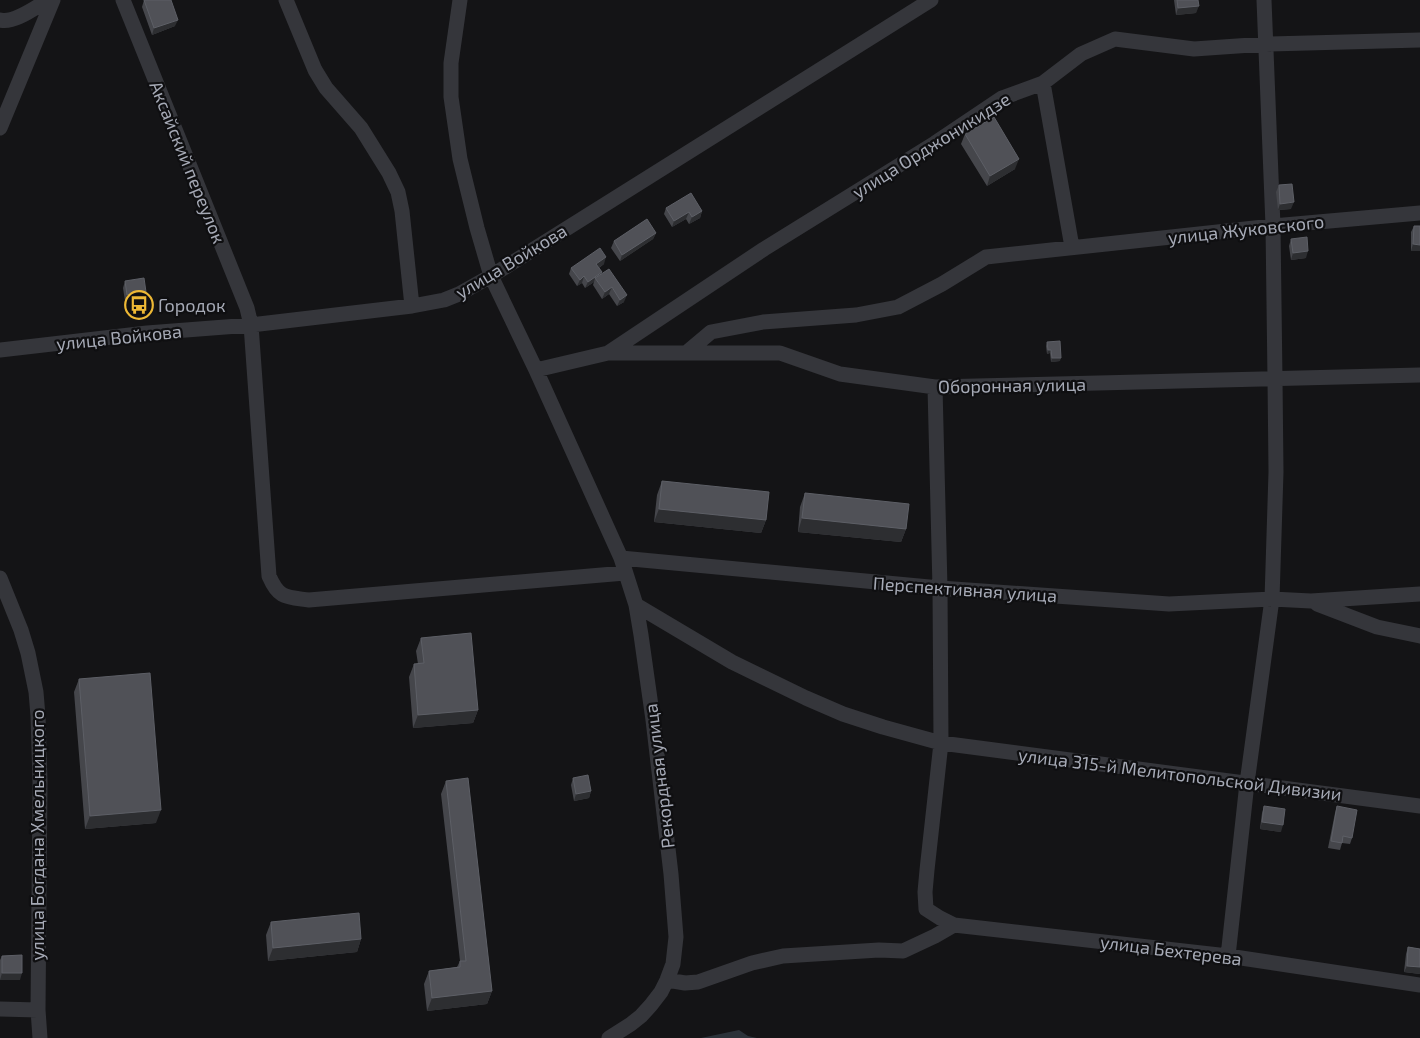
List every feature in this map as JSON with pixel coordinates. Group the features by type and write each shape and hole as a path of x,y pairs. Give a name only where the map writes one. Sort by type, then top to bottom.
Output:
{"street":[{"path":"0,20 14,19 48,0"},
{"path":"0,128 53,0"},
{"name":"Аксайский переулок","path":"123,0 246,308 251,325 269,576 275,589 286,597 309,600 625,573"},
{"path":"286,0 315,70 326,88 361,128 389,173 398,192 402,211 412,306"},
{"name":"Рекордная улица","path":"460,0 451,63 451,97 460,159 477,228 491,276 536,370 621,558 636,604 641,635 653,720 676,937 673,964 667,980 651,1005 642,1016 609,1038"},
{"name":"улица Войкова","path":"0,350 147,333 251,325 412,306 444,300 491,276 931,0"},
{"path":"1228,956 1247,783 1272,599 1276,472 1273,226 1264,0"},
{"name":"улица Орджоникидзе","path":"536,370 608,353 764,249 935,143 1002,98 1043,83 1081,54 1115,39 1194,49 1266,44 1420,40"},
{"path":"1043,83 1072,247"},
{"name":"улица Жуковского","path":"686,353 711,332 763,322 856,315 898,307 942,284 986,257 1273,226 1420,213"},
{"name":"Оборонная улица","path":"608,353 780,353 840,374 935,387 1420,375"},
{"path":"935,387 940,588 941,743"},
{"name":"Перспективная улица","path":"621,558 940,588 1169,604 1272,599 1311,601 1420,594"},
{"name":"улица Богдана Хмельницкого","path":"0,578 21,630 36,692 40,782 38,1010 40,1038"},
{"name":"Перспективная улица","path":"1311,601 1377,627 1420,636"},
{"name":"улица 315-й Мелитопольской Дивизии","path":"636,604 732,662 806,698 843,714 941,743 1420,806"},
{"name":"улица Бехтерева","path":"941,743 926,885 926,909 940,918 954,925 1228,956 1420,985"},
{"path":"667,980 685,983 698,982 752,963 782,956 903,950 935,936 954,925"},
{"path":"0,1009 38,1010"}],"shaded area":[{"path":"739,1030 748,1036 757,1038 701,1038"}],"building":[{"path":"144,0 171,0 178,20 154,28"},
{"path":"1177,0 1198,0 1199,6 1178,8"},
{"path":"994,117 1019,159 990,176 965,134"},
{"path":"1292,184 1294,202 1280,204 1279,185"},
{"path":"691,193 702,211 692,217 689,212 674,221 666,208"},
{"path":"647,219 656,233 622,255 614,241"},
{"path":"1414,226 1420,226 1420,245 1413,244"},
{"path":"1307,237 1308,251 1293,253 1291,239"},
{"path":"600,248 606,257 596,264 602,272 588,282 584,276 580,280 571,268"},
{"path":"609,269 627,295 620,300 612,287 605,292 595,278"},
{"path":"144,278 146,292 127,295 125,281"},
{"path":"1060,341 1061,358 1052,358 1047,342"},
{"path":"662,481 769,492 766,520 659,509"},
{"path":"805,493 909,504 906,529 802,518"},
{"path":"471,633 478,710 418,715 414,664 424,663 421,638"},
{"path":"150,673 161,810 90,816 79,679"},
{"path":"588,775 591,791 576,794 573,778"},
{"path":"468,778 492,991 432,998 429,971 460,967 460,961 466,961 446,781"},
{"path":"1264,806 1285,809 1283,825 1262,822"},
{"path":"1337,806 1357,810 1352,838 1343,836 1342,843 1331,841"},
{"path":"359,913 361,939 273,948 271,922"},
{"path":"1408,947 1420,949 1420,967 1407,966"},
{"path":"22,955 22,973 2,973 2,956"}],"place":[{"name":"Городок","path":"139,305"}]}
